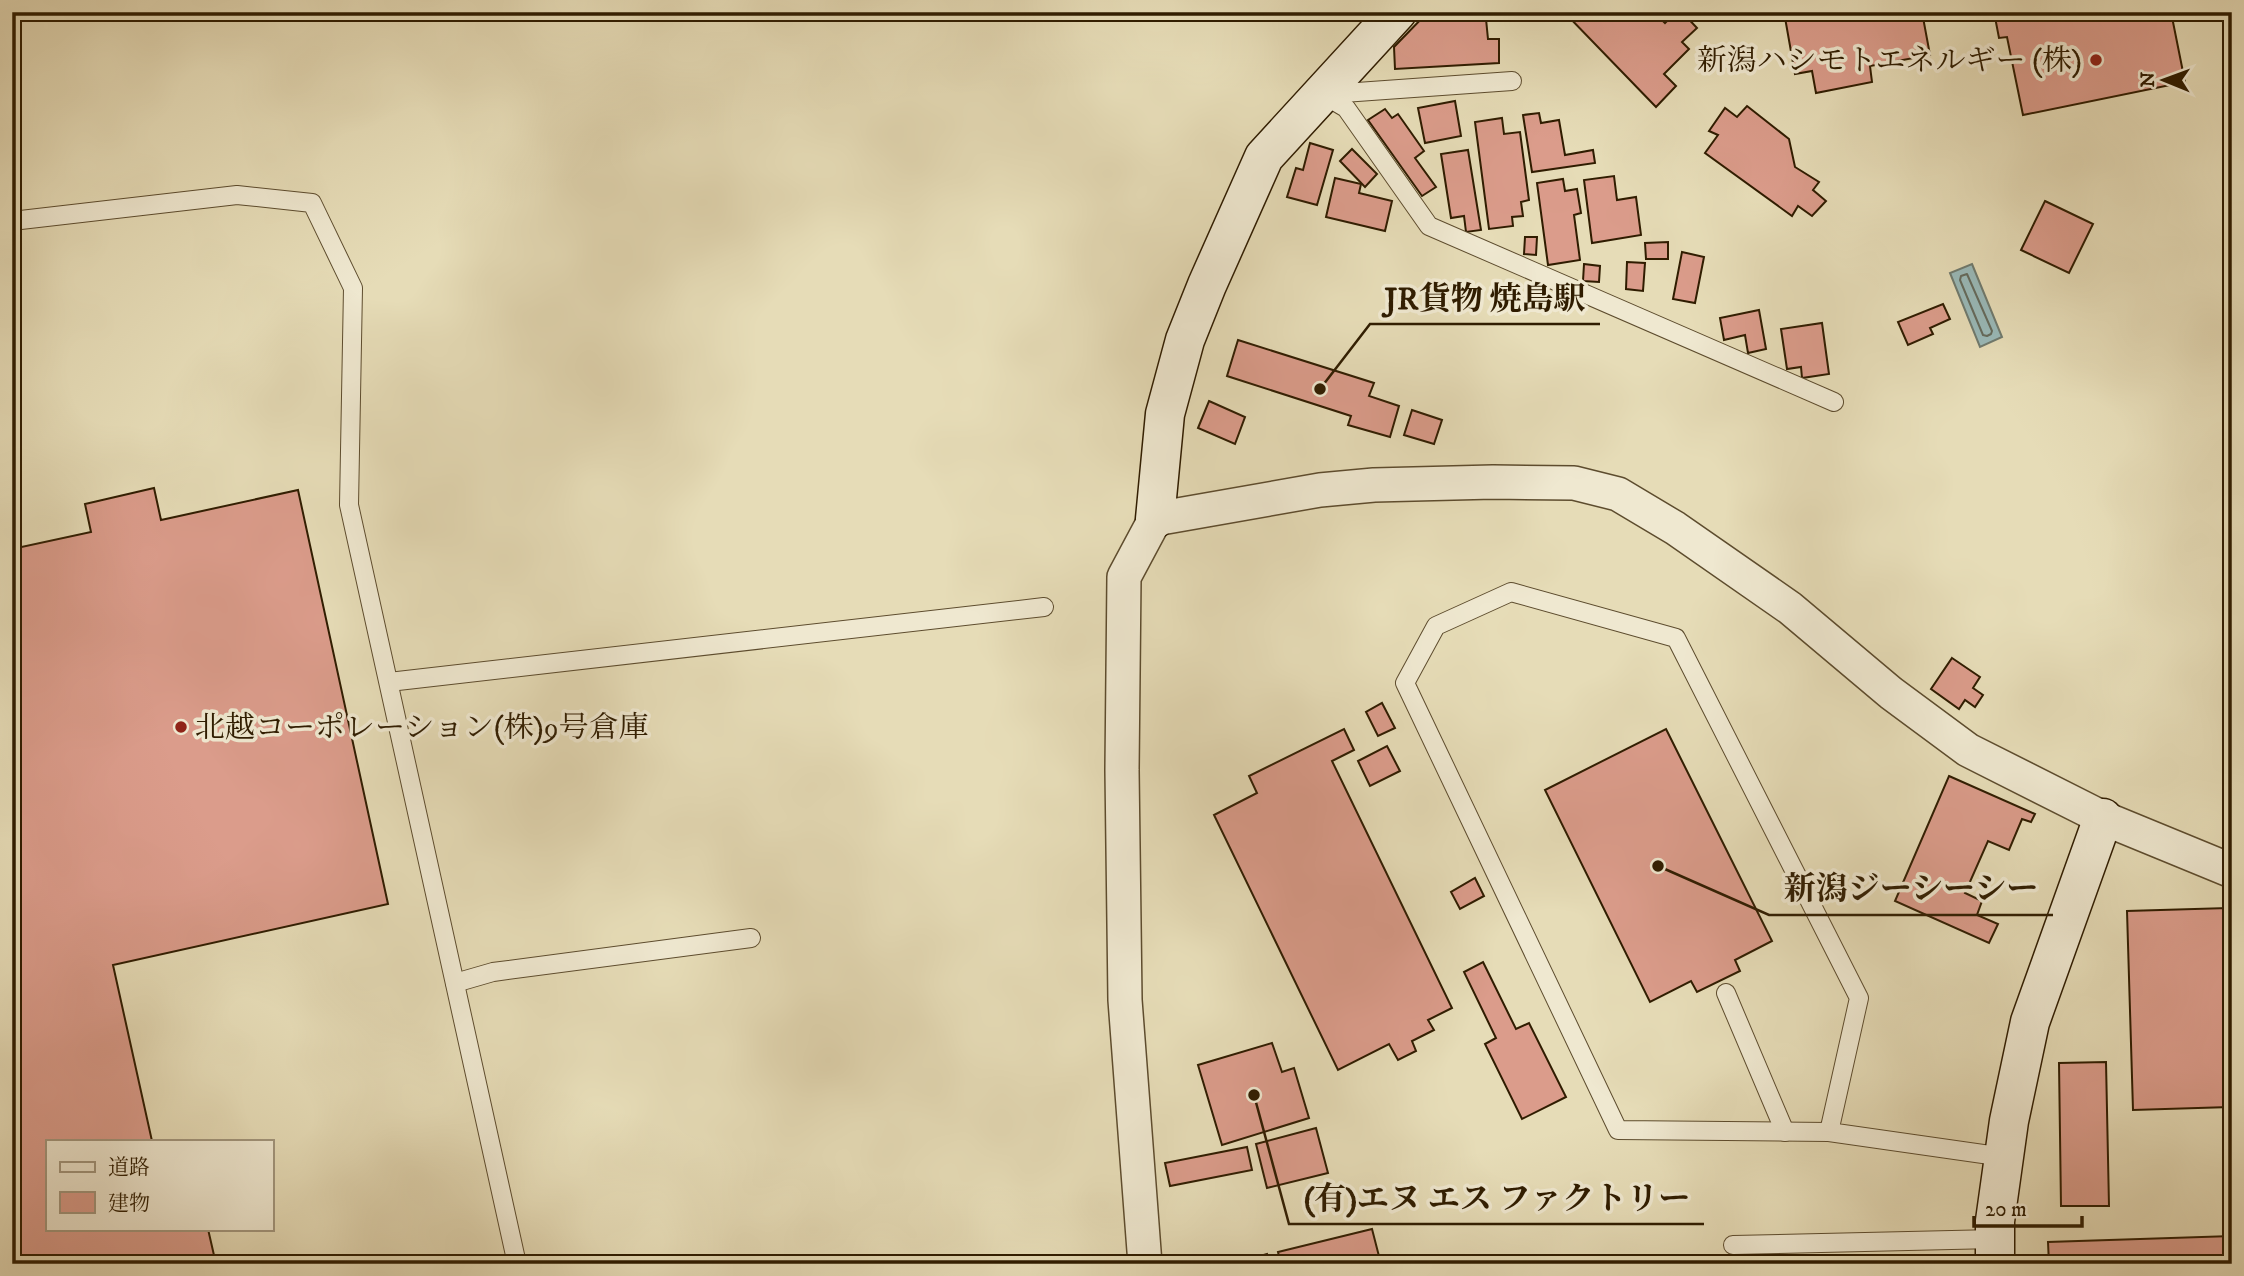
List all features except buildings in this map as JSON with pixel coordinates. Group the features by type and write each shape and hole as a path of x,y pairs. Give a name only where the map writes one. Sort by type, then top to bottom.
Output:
{"street":[{"path":"1145,1264 1125,1000 1122,770 1124,577 1155,519 1165,414 1185,340 1264,157 1397,12"},
{"path":"1155,519 1320,490 1374,485 1493,482 1573,484 1618,494 1675,528 1790,608 1891,693 1968,750 2103,818 2232,871"},
{"path":"1995,1252 2009,1121 2030,1022 2103,818"}],"lane":[{"path":"1322,94 1512,81"},
{"path":"1322,94 1346,108 1429,226 1834,402"},
{"path":"12,222 237,195 313,203 353,288 349,505 517,1264"},
{"path":"1829,1132 1859,998 1676,638 1511,592 1436,626 1405,682 1618,1130 1829,1132 2004,1157"},
{"path":"388,682 1044,607"},
{"path":"455,983 493,972 751,938"},
{"path":"1726,992 1785,1132"},
{"path":"1733,1245 1995,1252"}],"water":[{"path":"1972,264 2002,337 1980,347 1950,273"}],"place":[{"name":"新潟ハシモトエネルギー (株)","path":"2096,60"},
{"name":"JR貨物 焼島駅","path":"1320,389"},
{"name":"北越コーポレーション(株)9号倉庫","path":"181,727"},
{"name":"新潟ジーシーシー","path":"1658,866"},
{"name":"(有)エヌ エス ファクトリー","path":"1254,1095"}]}
